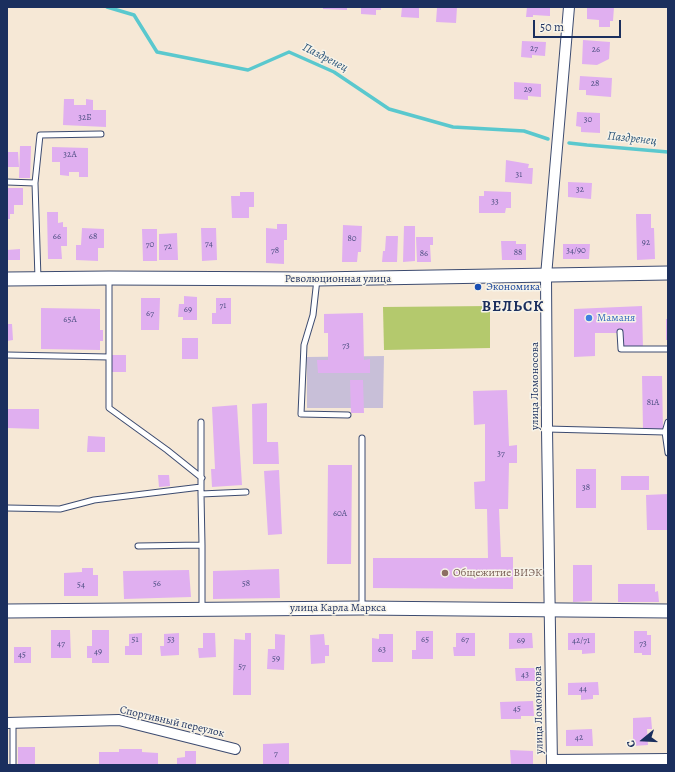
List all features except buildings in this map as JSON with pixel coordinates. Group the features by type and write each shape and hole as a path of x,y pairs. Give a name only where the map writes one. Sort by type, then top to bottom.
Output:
{"street":[{"name":"улица Ломоносова","path":"552,762 546,276 569,7"},
{"name":"Революционная улица","path":"7,279 317,279 668,273"},
{"name":"улица Карла Маркса","path":"7,611 362,608 668,611"},
{"name":"Спортивный переулок","path":"10,723 119,720 235,749"},
{"path":"552,762 668,759"}],"lane":[{"path":"38,279 34,183 40,135 101,134"},
{"path":"7,182 34,183"},
{"path":"109,278 109,408 167,450 202,478"},
{"path":"317,279 313,315 304,344 301,414 348,415"},
{"path":"620,332 621,350 668,349"},
{"path":"7,355 109,357"},
{"path":"202,422 202,609"},
{"path":"668,422 665,432 668,453"},
{"path":"547,429 665,432"},
{"path":"362,438 362,608"},
{"path":"7,508 60,509 94,500 202,487"},
{"path":"202,494 246,492"},
{"path":"138,546 202,545"},
{"path":"10,723 13,765"}],"shaded area":[{"path":"384,356 383,408 307,408 307,357"}],"green space":[{"path":"490,306 490,348 384,350 383,307"}],"waterway":[{"name":"Паздренец","path":"107,7 134,15 157,52 248,70 289,52 334,72 389,109 453,127 524,131 548,139"},
{"name":"Паздренец","path":"569,143 668,152"}],"place":[{"name":"Экономика","path":"478,287"},
{"name":"Маманя","path":"589,318"},
{"name":"Общежитие ВИЭК","path":"445,573"}],"district":[{"name":"ВЕЛЬСК","path":"513,307"}]}
